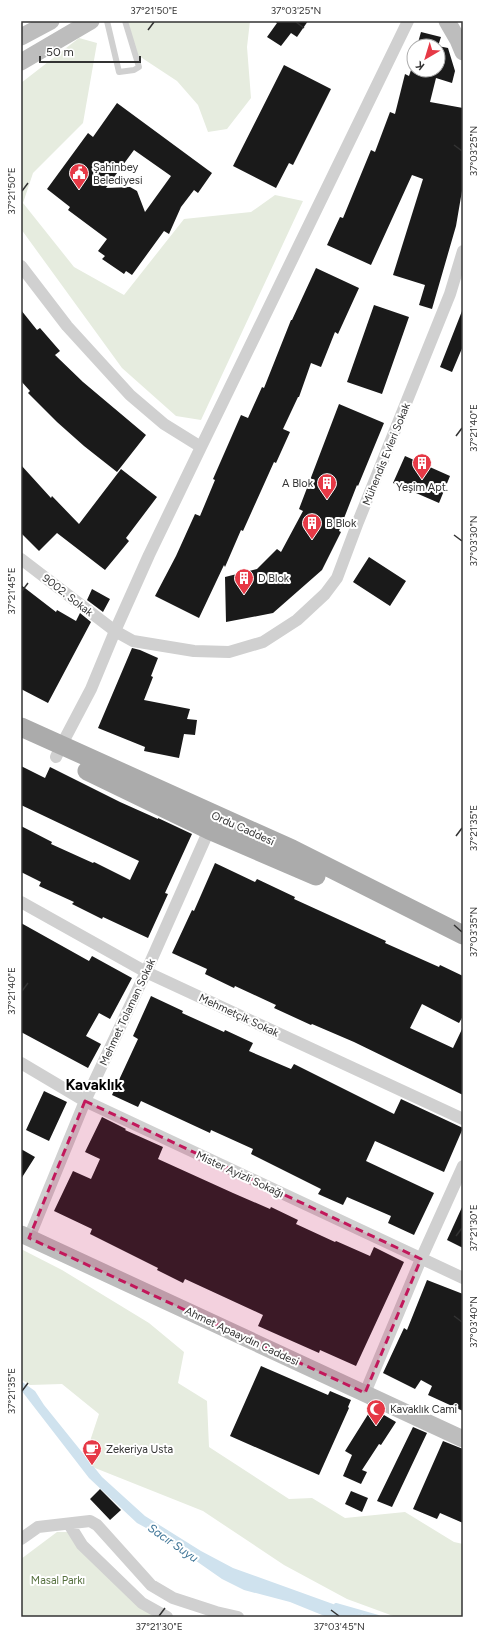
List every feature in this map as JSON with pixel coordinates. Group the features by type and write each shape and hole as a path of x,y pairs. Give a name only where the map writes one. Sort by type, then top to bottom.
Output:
{"main road":[{"name":"Ordu Caddesi","path":"21,727 59,751 209,830 292,864 463,946"},
{"name":"Ordu Caddesi","path":"21,740 59,751 292,849 463,935"}],"street":[{"path":"21,37 51,21"},
{"path":"21,62 91,21"},
{"path":"59,751 91,689 149,555 200,447 408,21"},
{"path":"447,21 463,52"},
{"name":"Mühendis Evleri Sokak","path":"115,631 133,641 194,651 229,652 263,642 297,620 325,594 337,578 450,294 463,251"},
{"path":"21,266 67,326 130,395 164,424 200,447"},
{"name":"9002. Sokak","path":"21,559 115,631"},
{"name":"Mehmet Tolaman Sokak","path":"25,1236 85,1101 146,972 209,830"},
{"name":"Mehmetçik Sokak","path":"21,902 146,972 463,1119"},
{"name":"Mister Ayizli Sokağı","path":"21,1063 85,1101 463,1278"},
{"path":"364,1392 463,1166"},
{"name":"Ahmet Apaaydın Caddesi","path":"25,1236 463,1439"},
{"path":"21,1539 38,1527 90,1521 97,1525 151,1585 173,1598 216,1612 238,1617"},
{"path":"69,1524 82,1545 142,1603 167,1617"}],"lane":[{"path":"107,21 116,65 119,72 134,70 139,67 125,21"}],"highlighted area":[{"path":"85,1101 421,1259 365,1393 29,1238"}],"green space":[{"path":"128,21 250,21 247,47 251,98 227,129 208,132 198,105 177,81 136,54"},
{"path":"79,38 97,43 83,123 33,173 23,203 74,267 124,295 184,219 251,212 275,195 303,201 201,420 176,416 122,368 21,229 21,83"},
{"path":"21,1249 62,1270 149,1323 184,1352 178,1383 207,1401 209,1447 289,1499 312,1498 345,1518 405,1512 454,1542 463,1544 463,1617 396,1617 347,1599 284,1565 203,1511 85,1464 91,1438 99,1414 62,1384 30,1385 21,1379"},
{"name":"Masal Parkı","path":"57,1532 68,1532 156,1617 21,1617 21,1559"}],"water":[{"path":"21,1381 35,1391 44,1405 102,1477 145,1516 201,1551 233,1568 369,1617 327,1617 290,1602 244,1590 222,1579 159,1535 137,1523 89,1478 21,1390"}],"building":[{"path":"274,21 308,21 297,37 291,33 281,46 267,37 277,23"},
{"path":"421,32 441,37 441,38 419,38"},
{"path":"446,48 448,48 455,71 452,83 436,78 446,78"},
{"path":"284,65 331,89 293,165 289,163 276,188 233,166"},
{"path":"405,74 406,78 436,78 430,102 463,108 463,185 456,226 432,309 419,305 425,285 393,275 423,179 412,175 371,265 327,245 340,217 343,218 371,150 375,152 390,112 395,114"},
{"name":"Şahinbey Belediyesi","path":"117,103 212,173 198,193 194,190 181,207 169,234 164,231 132,275 126,271 124,274 102,259 105,256 98,251 107,239 68,210 70,207 47,189 88,133 93,137","holes":["134,150 171,176 145,212 137,191 130,187 106,188"]},
{"path":"316,268 359,288 338,334 335,332 321,367 311,363 299,397 283,429 290,432 276,463 274,462 243,531 241,530 225,567 224,565 199,618 155,596 176,556 195,514 200,516 215,480 213,479 241,415 248,418 262,387 264,388 291,320"},
{"path":"374,305 409,317 382,394 347,382"},
{"path":"21,310 37,330 40,328 60,351 55,355 83,382 146,435 117,472 84,446 28,393 30,391 21,381"},
{"path":"462,311 463,346 452,372 440,367"},
{"path":"339,404 384,423 358,486 357,485 339,531 341,532 322,570 273,613 226,622 225,577 257,569 277,549 281,552 303,511 299,509"},
{"name":"Yeşim Apt.","path":"405,456 450,476 439,503 393,483"},
{"path":"21,465 51,498 52,496 79,524 121,469 157,497 126,538 129,541 105,570 57,533 39,551 21,533"},
{"path":"369,557 406,581 390,606 353,582"},
{"path":"21,585 56,612 57,610 76,621 80,613 91,622 48,703 21,689"},
{"path":"92,589 110,599 103,612 87,600"},
{"path":"132,648 158,658 151,676 153,677 144,700 190,709 187,719 197,720 195,735 184,734 179,758 144,751 145,747 98,728"},
{"path":"21,766 45,778 50,767 120,802 192,834 165,893 168,894 148,938 103,917 102,919 72,904 74,902 39,886 41,882 21,872 21,826 52,842 51,844 93,863 94,862 130,880 139,861 21,805"},
{"path":"215,863 255,882 257,879 295,897 294,899 386,941 385,943 463,976 463,1016 459,1023 422,1004 410,1028 453,1048 463,1027 463,1095 354,1042 274,1008 276,1005 235,986 234,988 205,974 207,969 172,953 192,910 194,911"},
{"path":"21,923 89,961 92,956 132,978 110,1019 99,1013 86,1036 101,1044 88,1068 21,1032"},
{"path":"151,996 183,1011 182,1013 253,1043 249,1051 291,1069 294,1064 394,1114 401,1099 463,1128 444,1172 375,1141 366,1161 434,1193 414,1235 388,1223 391,1216 347,1197 343,1205 318,1194 321,1189 251,1154 253,1149 211,1130 210,1133 141,1101 138,1107 112,1095 138,1039 133,1036"},
{"path":"44,1091 67,1102 49,1141 26,1130"},
{"path":"102,1117 126,1129 125,1130 163,1147 158,1159 270,1209 271,1207 298,1220 296,1224 335,1242 336,1241 370,1256 374,1247 404,1262 356,1366 320,1350 319,1353 258,1326 263,1315 185,1279 183,1283 157,1270 158,1268 90,1234 92,1229 54,1211 73,1171 91,1179 100,1159 85,1152"},
{"path":"21,1149 35,1157 21,1179"},
{"path":"463,1205 463,1248 447,1240"},
{"path":"427,1280 463,1294 463,1411 428,1395 432,1386 421,1380 415,1389 383,1373 404,1328 407,1330"},
{"path":"261,1366 328,1395 330,1391 351,1400 348,1407 349,1408 319,1475 230,1436"},
{"path":"372,1408 396,1422 362,1470 367,1472 361,1484 343,1476 352,1455 345,1451"},
{"path":"413,1427 427,1433 392,1507 377,1501"},
{"path":"443,1441 463,1449 463,1523 440,1513 437,1519 413,1509"},
{"path":"100,1489 121,1510 110,1520 90,1499"},
{"path":"351,1491 368,1498 362,1512 345,1504"}],"waterway":[{"name":"Sacır Suyu","path":"336,1605 378,1617"}],"place":[{"name":"Şahinbey Belediyesi","path":"79,190"},
{"name":"Yeşim Apt.","path":"422,480"},
{"name":"A Blok","path":"327,500"},
{"name":"B Blok","path":"312,540"},
{"name":"D Blok","path":"244,595"},
{"name":"Kavaklık Cami","path":"376,1426"},
{"name":"Zekeriya Usta","path":"92,1466"}],"district":[{"name":"Kavaklık","path":"94,1085"}]}
